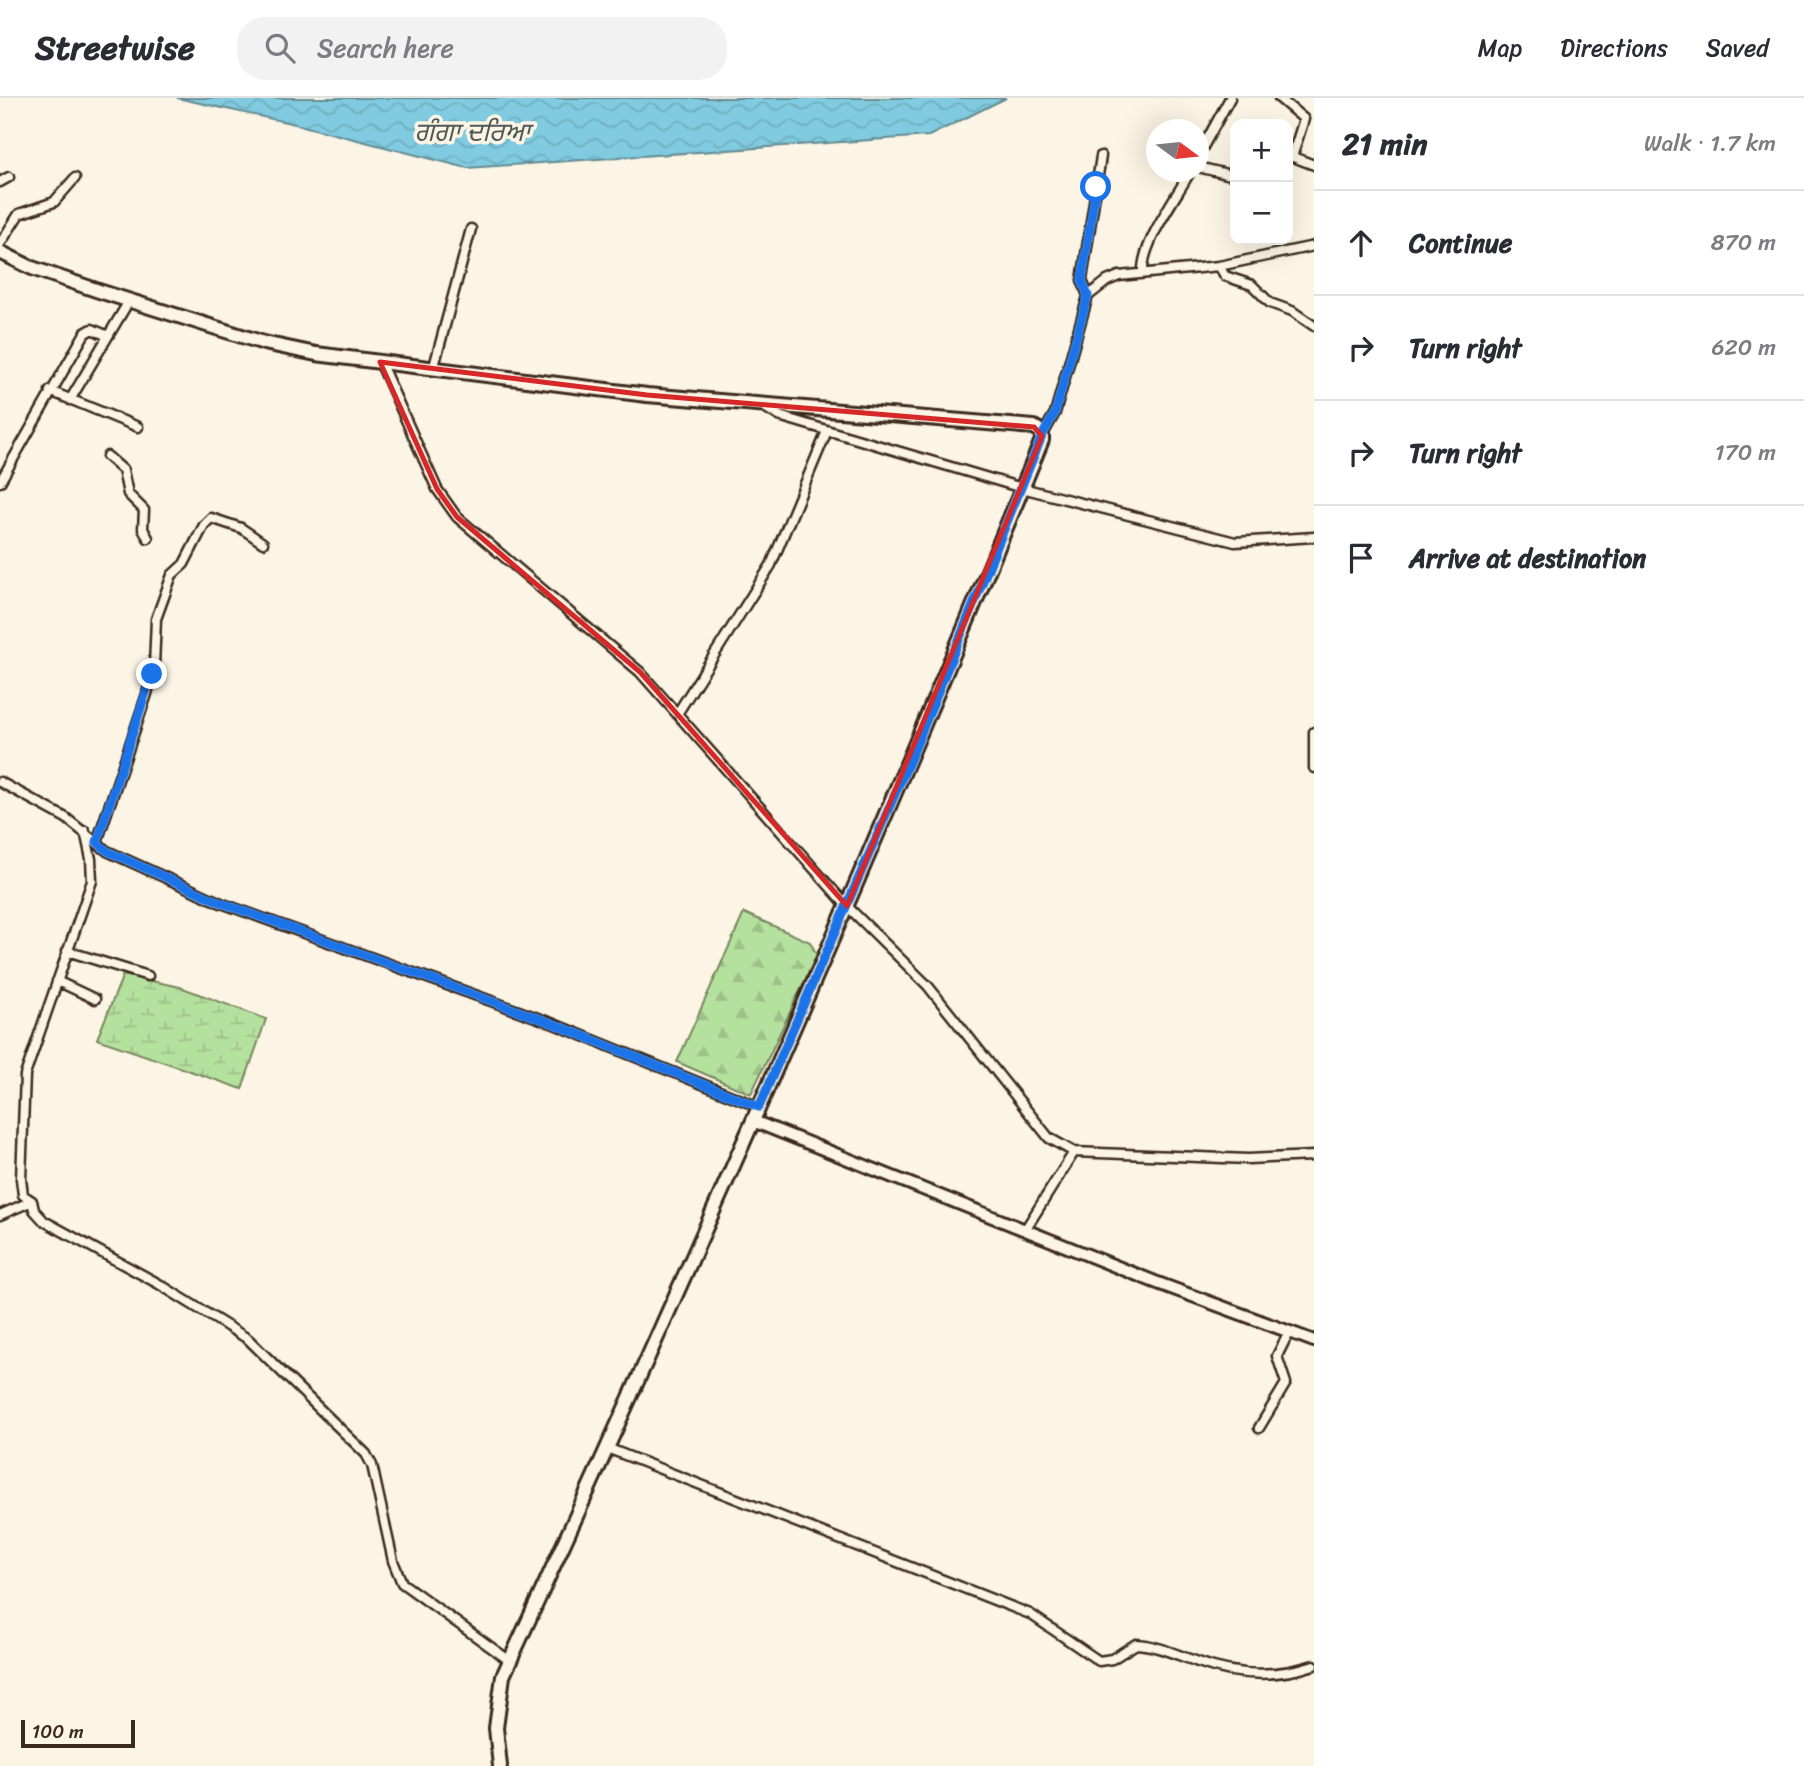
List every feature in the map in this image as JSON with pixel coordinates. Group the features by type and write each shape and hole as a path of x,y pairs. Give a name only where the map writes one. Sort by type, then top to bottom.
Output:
{"main road":[{"path":"0,252 32,268 129,301 264,343 316,354 433,370 703,399 1040,429 1042,436 1022,488 847,906 503,1676 496,1728 500,1766"}],"street":[{"path":"1209,137 1230,98"},
{"path":"1279,98 1304,120 1293,148"},
{"path":"1088,296 1082,280 1101,156"},
{"path":"1293,157 1314,165"},
{"path":"1209,170 1230,175"},
{"path":"0,182 9,177"},
{"path":"0,244 19,214 54,202 75,178"},
{"path":"1143,273 1142,262 1148,248 1184,182"},
{"path":"433,370 471,229"},
{"path":"1042,436 1055,413 1088,296 1107,281 1143,273 1219,266 1314,246"},
{"path":"1219,266 1225,276 1252,285 1270,303 1297,314 1314,326"},
{"path":"70,400 129,301"},
{"path":"0,482 50,391 88,330 108,336"},
{"path":"380,362 437,489 457,517 640,672 847,906 928,986 1049,1138 1064,1149 1074,1152 1248,1159 1314,1156"},
{"path":"50,391 138,428"},
{"path":"761,405 773,415 1022,488 1235,542 1314,537"},
{"path":"677,714 771,565 827,430"},
{"path":"107,456 123,470 128,494 144,510 143,529 148,538"},
{"path":"97,842 134,737 152,674 156,619 172,575 184,564 207,520 216,519 246,530 263,543"},
{"path":"1314,732 1314,768"},
{"path":"0,782 85,831 107,851 222,903 549,1022 759,1107"},
{"path":"33,1201 23,1195 20,1179 24,1084 92,881 85,831"},
{"path":"67,951 148,976"},
{"path":"57,981 95,999"},
{"path":"753,1121 1025,1230 1314,1341"},
{"path":"1025,1230 1074,1152"},
{"path":"0,1215 33,1201"},
{"path":"33,1201 34,1210 44,1221 223,1321 265,1353 366,1454 372,1465 393,1561 402,1583 510,1661"},
{"path":"1259,1428 1286,1383 1277,1356 1289,1332"},
{"path":"607,1448 1030,1614 1099,1661 1112,1659 1136,1644 1156,1647 1238,1673 1279,1674 1314,1665"}],"highlighted area":[{"path":"380,362 647,395 1034,427 1042,436 847,906 640,672 457,517 437,489"}],"green space":[{"path":"744,913 810,942 817,955 751,1094 677,1062"},
{"path":"123,975 180,987 266,1019 242,1089 97,1039"}],"water":[{"name":"ਗੰਗਾ ਦਰਿਆ","path":"177,98 1006,98 929,136 467,168 295,124"}],"route":[{"path":"152,674 134,737 97,842 107,851 222,903 549,1022 759,1107 913,753 1042,436 1055,413 1088,296 1082,280 1096,187"}]}
